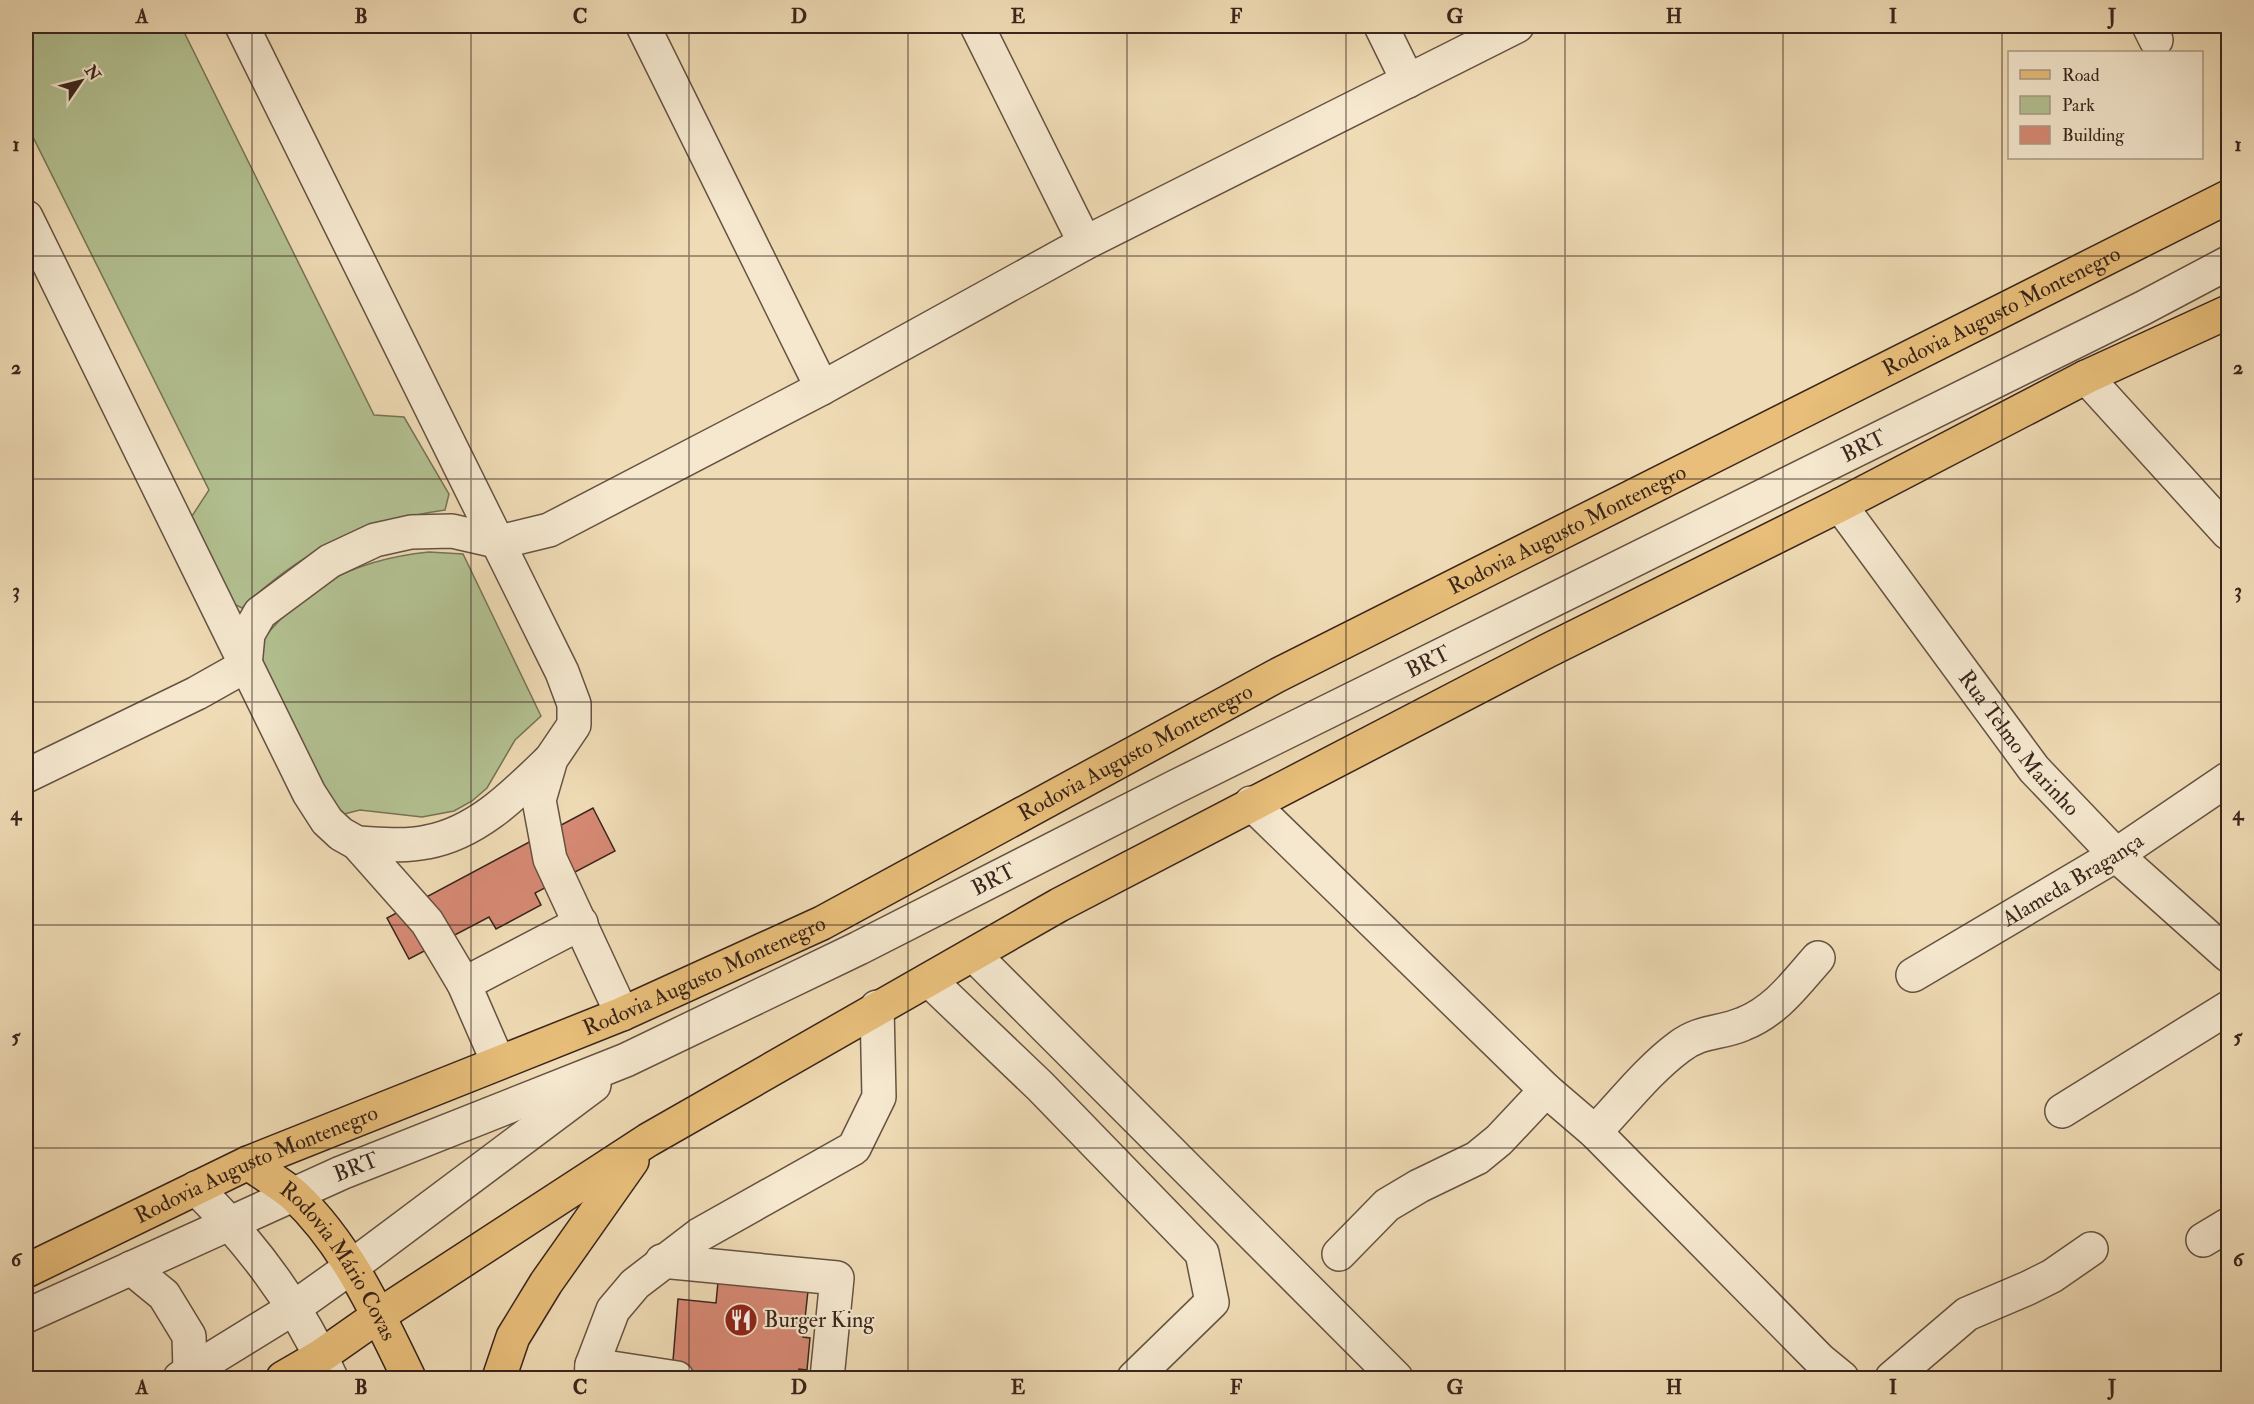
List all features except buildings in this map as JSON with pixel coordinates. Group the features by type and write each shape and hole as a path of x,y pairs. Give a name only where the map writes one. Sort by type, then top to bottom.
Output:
{"main road":[{"name":"Rodovia Augusto Montenegro","path":"26,1271 248,1163 621,1014 822,923 1276,676 2229,197"},
{"path":"288,1377 326,1367 378,1316 648,1140 877,1007 930,981 1059,905 1546,651 1840,505 2086,377 2229,312"},
{"path":"499,1378 513,1337 546,1283 602,1199 648,1140"},
{"name":"Rodovia Mário Covas","path":"248,1163 293,1195 326,1232 351,1267 409,1378"}],"street":[{"path":"242,26 500,542 562,672 574,704 574,725 550,759 496,809 466,828 427,842 357,843"},
{"path":"643,26 822,388"},
{"path":"977,26 1085,243"},
{"path":"1381,26 1408,81"},
{"path":"245,666 248,634 260,613 330,561 375,540 411,532 452,531 500,542 549,530 822,388 1085,243 1517,26"},
{"path":"26,218 309,793 327,821 341,834 357,843 427,922 465,984 498,1062"},
{"name":"BRT","path":"26,1316 341,1173 626,1060 859,948 1175,787 2143,308 2229,263"},
{"path":"2086,377 2229,532"},
{"name":"Rua Telmo Marinho","path":"1840,505 2034,769 2116,855 2229,955"},
{"path":"26,776 197,693 245,666"},
{"path":"550,759 539,800 550,859 621,1014"},
{"name":"Alameda Bragança","path":"1913,975 2116,855 2229,779"},
{"path":"1251,803 1546,1090 1595,1132 1821,1372"},
{"path":"465,984 581,923"},
{"path":"974,955 1396,1378"},
{"path":"1595,1132 1678,1047 1705,1032 1742,1025 1764,1014 1779,1004 1818,958"},
{"path":"930,981 1040,1086 1202,1253 1212,1302 1134,1378"},
{"path":"677,1378 591,1372 613,1310 635,1284 662,1261 699,1235 854,1148 879,1097 877,1007"},
{"path":"2062,1112 2229,1008"},
{"name":"BRT","path":"185,1375 292,1309 351,1267 626,1060"},
{"path":"1339,1254 1388,1205 1419,1186 1477,1158 1499,1140 1546,1090"},
{"path":"196,1188 232,1224 292,1309 326,1367"},
{"path":"1892,1378 1966,1314 2036,1284 2091,1249"},
{"path":"662,1261 837,1278 827,1378"},
{"path":"131,1268 164,1295 189,1336 185,1375"}],"green space":[{"path":"26,26 181,26 374,415 404,417 449,494 445,510 387,522 335,541 288,569 242,608 234,604 192,516 209,490 26,123"},
{"path":"429,552 463,554 541,716 515,740 487,788 472,801 454,811 422,817 360,810 328,818 250,657 286,613 327,582 374,562"}],"place":[{"name":"Burger King","path":"741,1320"}]}
